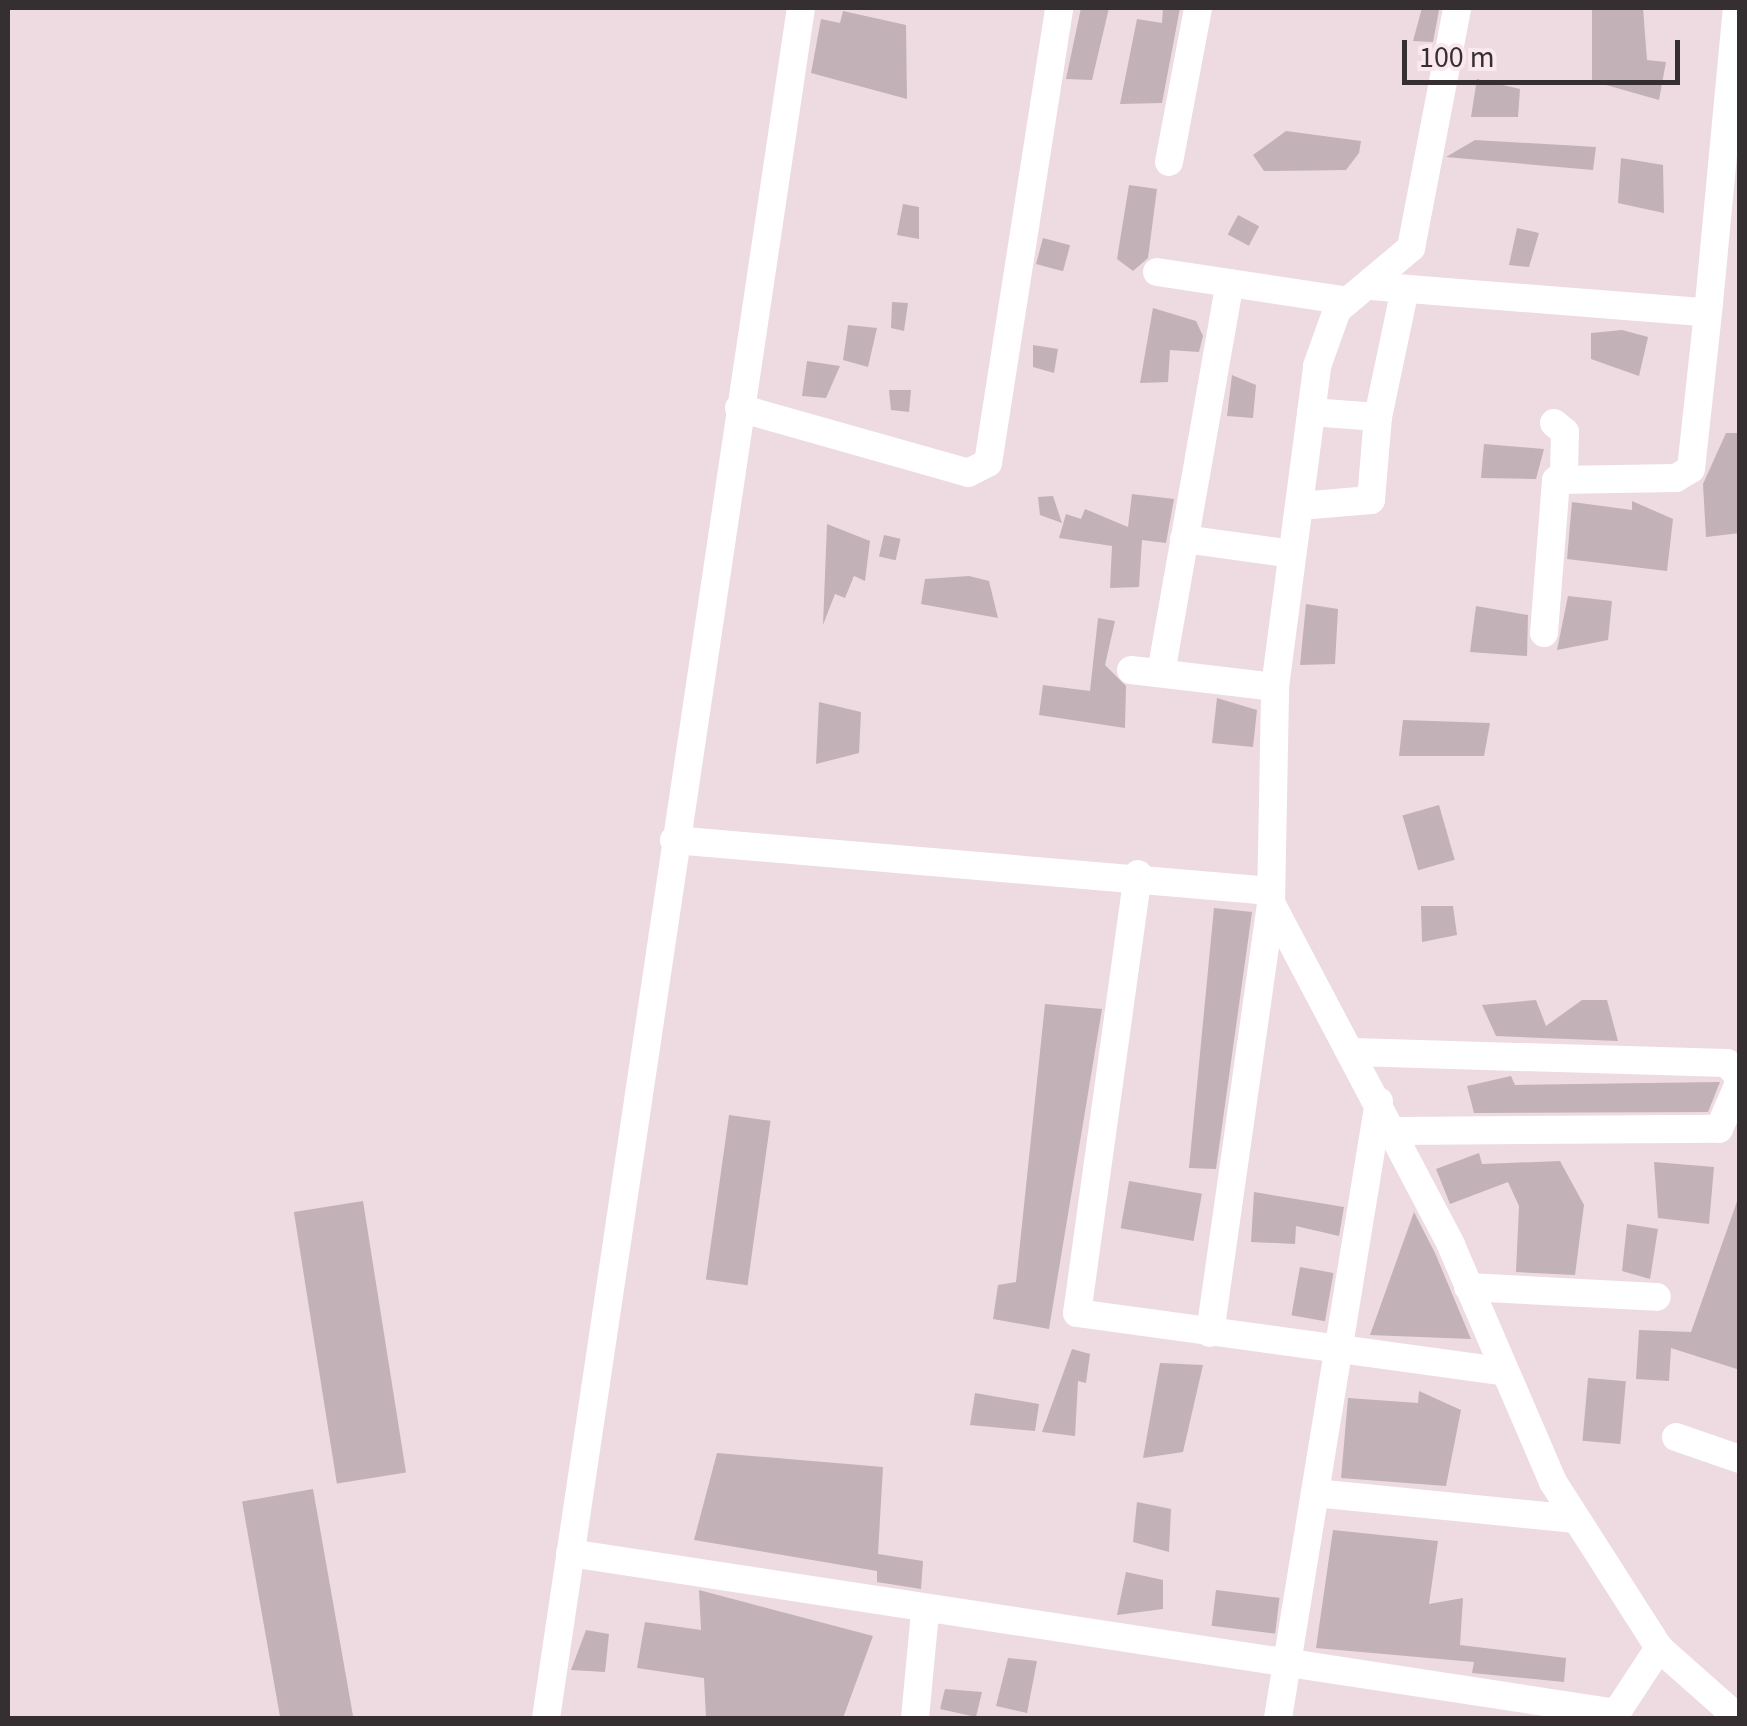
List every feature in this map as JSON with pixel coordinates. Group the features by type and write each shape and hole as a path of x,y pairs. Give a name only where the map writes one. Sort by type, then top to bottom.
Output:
{"street":[{"path":"546,1718 801,8"},
{"path":"739,408 968,473 988,464 1059,8"},
{"path":"1169,162 1198,8"},
{"path":"1210,1334 1271,897 1276,687 1311,412 1327,326 1410,248 1418,226 1456,8"},
{"path":"1544,632 1556,480 1564,474 1676,478 1691,469 1731,134 1737,8"},
{"path":"1157,272 1230,283 1360,294 1405,289 1685,316 1709,304"},
{"path":"1161,672 1230,283"},
{"path":"1300,506 1371,500 1378,418 1405,289"},
{"path":"1311,412 1378,418"},
{"path":"1554,423 1565,432 1564,474"},
{"path":"1184,540 1292,554"},
{"path":"1132,670 1276,687"},
{"path":"674,840 1138,874 1271,897"},
{"path":"1138,874 1075,1309 1085,1321 1501,1370"},
{"path":"1271,897 1394,1131 1468,1287 1501,1370 1576,1519 1658,1648 1738,1718"},
{"path":"1352,1052 1726,1062 1740,1080 1719,1130 1394,1131"},
{"path":"1278,1718 1379,1101"},
{"path":"1468,1287 1657,1297"},
{"path":"1676,1437 1740,1459"},
{"path":"1316,1493 1576,1519"},
{"path":"570,1554 1615,1716 1658,1648"},
{"path":"915,1718 925,1612"}],"building":[{"path":"1081,8 1109,8 1092,80 1066,79"},
{"path":"1163,8 1180,8 1162,103 1120,104 1137,19 1162,23"},
{"path":"1422,8 1439,10 1433,42 1413,41"},
{"path":"1592,8 1643,8 1647,60 1666,62 1659,100 1592,81"},
{"path":"843,11 906,25 907,99 811,73 821,19 840,23"},
{"path":"1477,79 1520,89 1518,117 1471,117"},
{"path":"1286,131 1361,141 1359,153 1346,170 1264,171 1253,155"},
{"path":"1475,140 1596,147 1593,170 1446,157"},
{"path":"1621,158 1663,165 1664,213 1618,203"},
{"path":"1129,185 1157,189 1148,258 1133,271 1117,259"},
{"path":"903,204 919,207 919,239 897,235"},
{"path":"1238,215 1259,226 1249,246 1228,234"},
{"path":"1517,228 1539,233 1529,267 1509,265"},
{"path":"1043,238 1070,245 1063,271 1036,264"},
{"path":"892,302 908,303 904,331 891,328"},
{"path":"1153,308 1196,321 1203,336 1199,352 1170,350 1168,382 1140,383"},
{"path":"848,325 877,328 868,367 843,360"},
{"path":"1622,330 1648,337 1639,376 1591,359 1591,333"},
{"path":"1033,345 1058,349 1054,373 1033,367"},
{"path":"807,361 840,366 826,398 802,396"},
{"path":"1232,375 1256,385 1253,418 1227,416"},
{"path":"889,390 911,390 909,412 891,410"},
{"path":"1726,433 1740,433 1740,533 1706,537 1703,484"},
{"path":"1484,444 1544,449 1536,479 1481,478"},
{"path":"1132,494 1174,499 1166,543 1142,540 1139,587 1110,588 1112,546 1059,538 1066,514 1081,519 1085,509 1128,527"},
{"path":"1053,496 1062,523 1040,515 1038,497"},
{"path":"1632,501 1673,519 1667,571 1567,559 1572,502 1632,510"},
{"path":"827,524 870,541 865,581 854,576 845,598 835,594 823,625"},
{"path":"884,535 901,539 896,560 879,556"},
{"path":"969,576 989,581 998,618 921,604 925,579"},
{"path":"1568,596 1612,601 1608,640 1557,650"},
{"path":"1306,604 1338,609 1335,664 1300,665"},
{"path":"1476,606 1528,615 1527,656 1470,652"},
{"path":"1098,618 1115,621 1105,665 1126,686 1125,728 1039,715 1043,685 1090,691"},
{"path":"1217,698 1257,710 1253,747 1212,743"},
{"path":"819,702 861,712 859,753 816,764"},
{"path":"1403,720 1490,723 1484,756 1399,756"},
{"path":"1439,805 1455,860 1418,870 1402,815"},
{"path":"1421,906 1453,906 1457,935 1422,942"},
{"path":"1214,908 1252,912 1216,1169 1189,1168"},
{"path":"1536,1000 1546,1026 1582,1000 1607,1000 1618,1041 1496,1036 1482,1005"},
{"path":"1045,1004 1102,1009 1049,1329 993,1319 998,1285 1016,1282"},
{"path":"1511,1076 1515,1085 1720,1082 1708,1112 1474,1113 1467,1086"},
{"path":"729,1115 771,1121 747,1285 706,1279"},
{"path":"1479,1153 1482,1164 1560,1161 1584,1205 1575,1275 1516,1272 1519,1206 1508,1182 1450,1204 1436,1169"},
{"path":"1654,1162 1714,1167 1709,1224 1658,1218"},
{"path":"1129,1181 1202,1194 1194,1241 1121,1228"},
{"path":"1254,1192 1344,1207 1339,1236 1296,1226 1295,1244 1251,1242"},
{"path":"1740,1193 1740,1370 1671,1348 1669,1381 1636,1379 1639,1330 1691,1332"},
{"path":"363,1201 406,1473 337,1484 294,1212"},
{"path":"1414,1212 1435,1253 1471,1339 1370,1335"},
{"path":"1627,1224 1658,1229 1650,1279 1622,1271"},
{"path":"1300,1267 1333,1273 1325,1321 1291,1315"},
{"path":"1072,1349 1090,1354 1086,1383 1078,1381 1075,1436 1042,1432"},
{"path":"1160,1363 1203,1365 1183,1452 1143,1458"},
{"path":"1588,1378 1626,1381 1620,1444 1583,1441"},
{"path":"1419,1391 1461,1410 1446,1486 1341,1478 1348,1398 1418,1403"},
{"path":"975,1393 1039,1404 1035,1431 970,1425"},
{"path":"717,1453 883,1467 878,1554 923,1561 921,1589 877,1582 877,1571 694,1540"},
{"path":"313,1489 353,1717 280,1718 242,1502"},
{"path":"1137,1502 1171,1509 1169,1552 1133,1542"},
{"path":"1333,1530 1438,1541 1429,1604 1463,1598 1460,1645 1566,1658 1564,1682 1472,1673 1474,1662 1316,1648"},
{"path":"1126,1572 1163,1580 1163,1609 1117,1615"},
{"path":"699,1590 873,1636 843,1718 706,1718 704,1678 637,1668 645,1622 701,1630"},
{"path":"1216,1590 1280,1598 1275,1634 1212,1626"},
{"path":"586,1630 609,1634 605,1672 571,1670"},
{"path":"1008,1658 1037,1661 1027,1713 996,1706"},
{"path":"945,1689 982,1692 976,1717 940,1709"}]}
